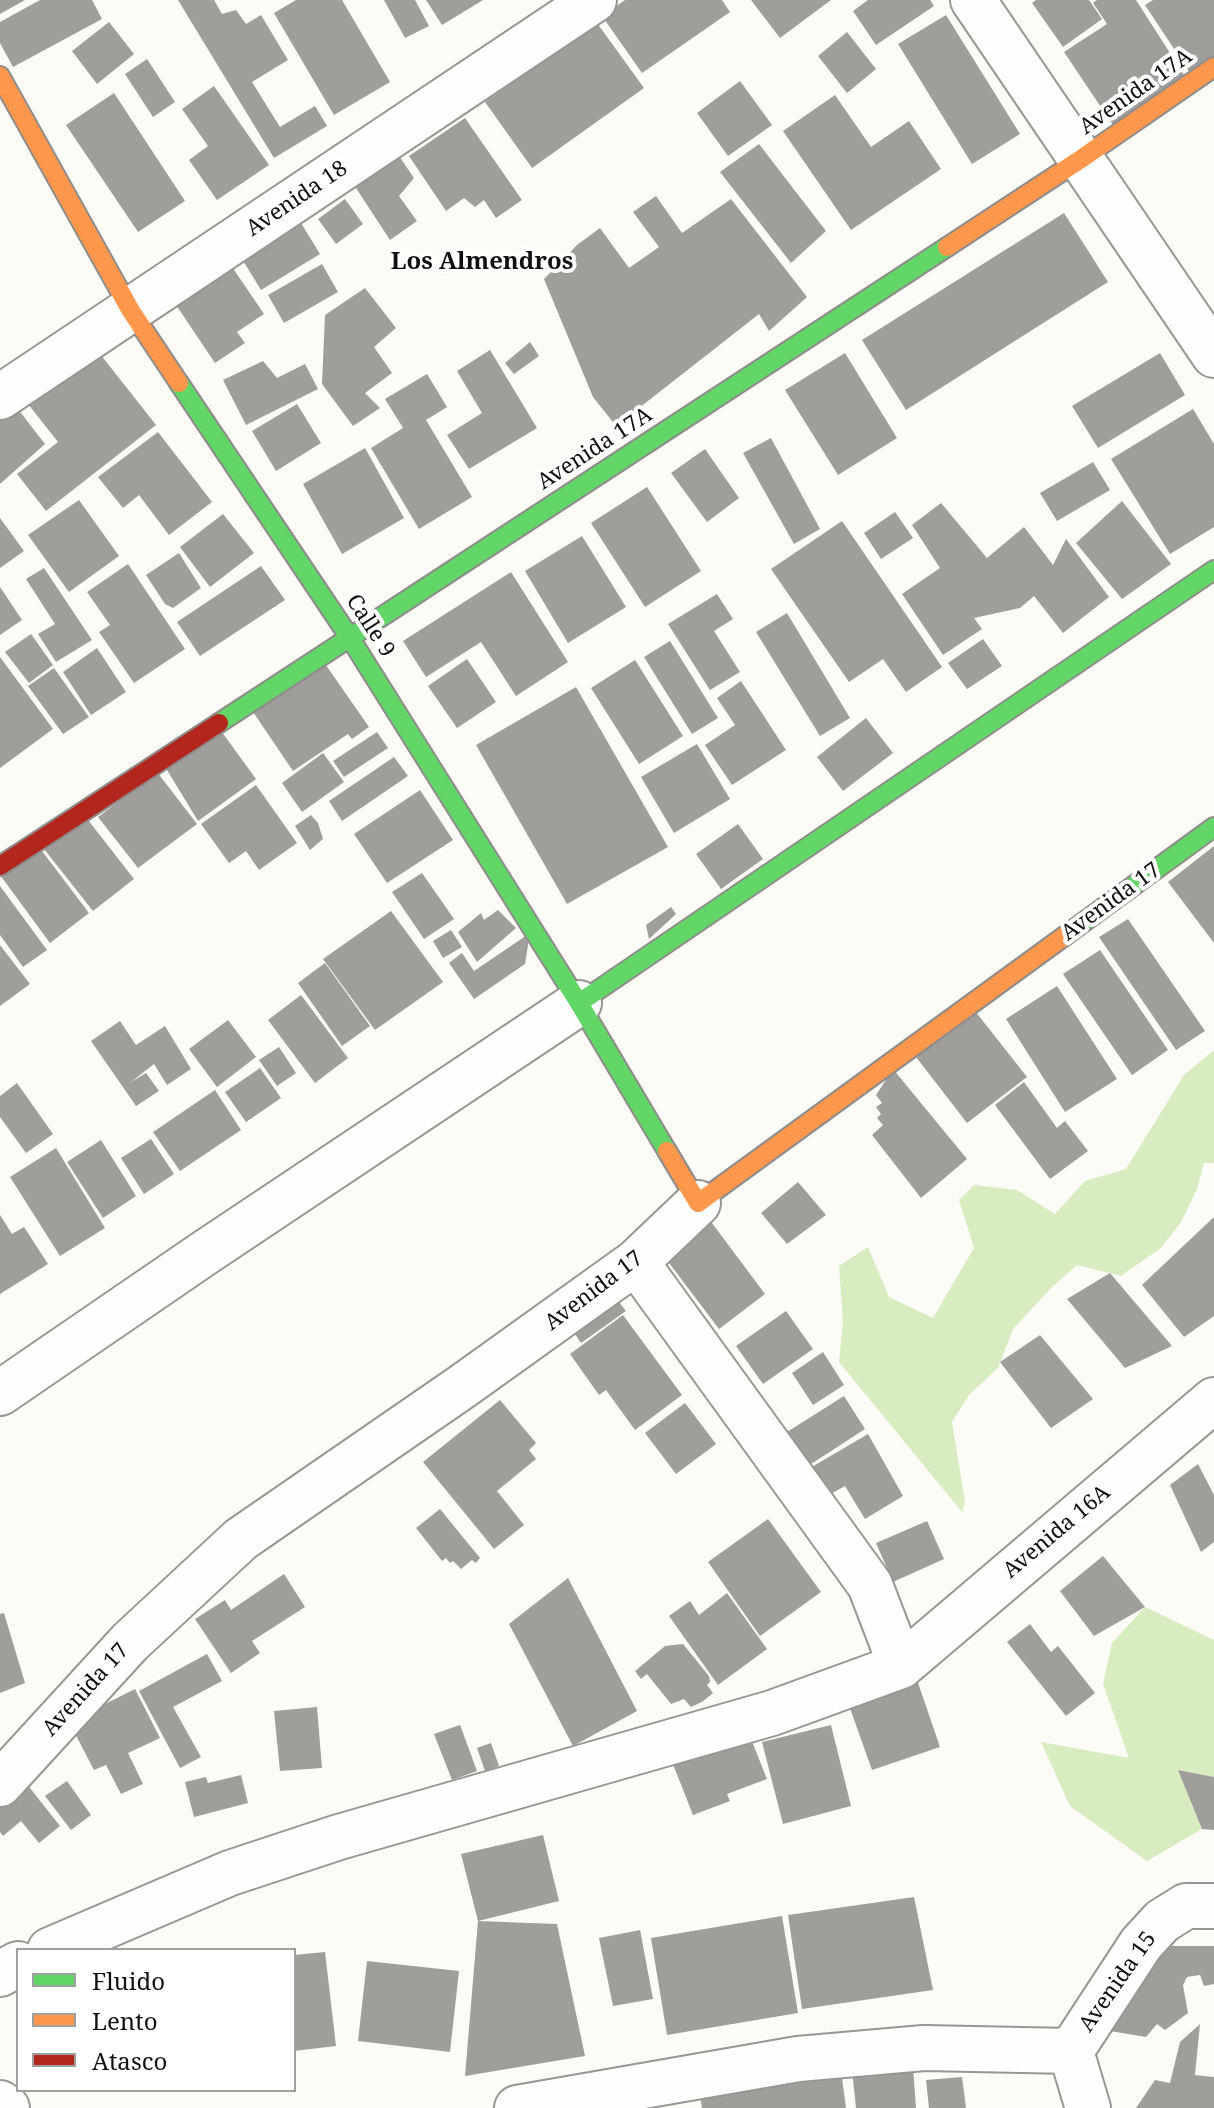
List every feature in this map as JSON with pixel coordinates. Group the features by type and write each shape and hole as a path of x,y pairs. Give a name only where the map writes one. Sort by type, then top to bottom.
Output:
{"street":[{"name":"Avenida 18","path":"0,397 594,0"},
{"path":"973,0 1214,355"},
{"name":"Avenida 17A","path":"0,866 1081,159 1214,67"},
{"name":"Calle 9","path":"0,76 131,311 350,638 579,1003 698,1203"},
{"path":"0,1393 1214,570"},
{"name":"Avenida 17","path":"0,1784 130,1642 241,1539 636,1262 698,1203 1214,827"},
{"path":"55,1948 230,1873 339,1837 772,1713 901,1666 870,1585 636,1262"},
{"name":"Avenida 16A","path":"901,1666 1214,1400"},
{"name":"Avenida 15","path":"1071,2051 1141,1944 1162,1921 1186,1906 1214,1906"},
{"path":"517,2108 798,2059 924,2048 1071,2051 1088,2108"},
{"path":"0,2103 7,2108"}],"green space":[{"path":"1214,1050 1214,1163 1204,1163 1197,1189 1181,1222 1161,1248 1121,1276 1077,1265 1013,1329 998,1368 969,1395 952,1422 965,1502 962,1512 839,1362 843,1322 839,1266 868,1247 889,1297 933,1318 974,1248 959,1200 974,1185 1017,1190 1055,1214 1085,1181 1126,1169 1184,1075"},
{"path":"1145,1607 1214,1640 1214,1777 1179,1770 1202,1829 1147,1861 1070,1806 1041,1742 1129,1758 1103,1684 1112,1643"}],"building":[{"path":"0,0 25,0 0,14"},
{"path":"40,0 92,0 102,19 13,67 0,43 0,22"},
{"path":"178,0 214,0 222,14 236,10 246,24 261,15 288,60 252,82 280,127 315,106 327,126 274,158"},
{"path":"296,0 342,0 390,82 334,115 274,13"},
{"path":"384,0 415,0 429,26 405,38"},
{"path":"426,0 483,0 442,25"},
{"path":"625,0 722,0 730,12 642,73 602,16"},
{"path":"751,0 831,0 780,38"},
{"path":"868,0 930,0 934,6 876,45 853,11"},
{"path":"1036,0 1089,0 1102,19 1063,47 1032,3"},
{"path":"1097,0 1136,0 1186,78 1117,131 1064,52 1107,24 1093,3"},
{"path":"1153,0 1214,0 1214,61 1192,76 1145,5"},
{"path":"946,15 1020,134 972,164 898,44"},
{"path":"109,22 134,54 97,84 72,51"},
{"path":"597,23 644,88 532,168 485,102"},
{"path":"847,32 876,69 847,93 818,56"},
{"path":"147,59 175,102 153,117 125,74"},
{"path":"740,81 772,125 728,156 697,113"},
{"path":"214,86 269,165 217,200 189,160 208,146 182,109"},
{"path":"114,93 185,201 138,232 66,125"},
{"path":"835,95 871,147 909,121 941,169 851,230 783,131"},
{"path":"465,118 522,200 496,218 484,200 475,207 464,198 446,211 409,156"},
{"path":"759,144 826,231 791,263 720,172"},
{"path":"399,156 414,178 399,196 417,221 390,240 354,185"},
{"path":"656,196 682,233 731,199 807,297 769,331 759,314 616,426 593,397 544,279 577,245 600,228 629,268 659,247 633,212"},
{"path":"345,199 363,224 336,244 318,219"},
{"path":"293,210 320,254 261,290 234,246"},
{"path":"1064,213 1108,282 906,410 862,340"},
{"path":"224,255 264,314 237,332 245,343 215,363 168,293"},
{"path":"322,264 338,292 284,323 268,295"},
{"path":"365,288 396,328 374,347 392,373 365,393 380,408 353,426 322,384 325,315"},
{"path":"530,342 539,356 514,374 505,363"},
{"path":"97,350 156,425 46,511 17,474 58,442 28,404"},
{"path":"490,350 537,428 469,469 447,435 482,413 457,371"},
{"path":"845,353 897,438 838,475 785,390"},
{"path":"1160,353 1185,395 1098,448 1072,406"},
{"path":"263,361 277,378 305,364 318,389 246,425 223,380"},
{"path":"427,374 447,407 426,420 472,497 419,529 371,448 403,428 385,399"},
{"path":"7,395 45,444 0,484 0,401"},
{"path":"297,404 321,443 276,471 252,431"},
{"path":"1193,409 1214,444 1214,527 1170,554 1111,459"},
{"path":"158,432 212,502 169,535 139,495 123,508 98,477"},
{"path":"771,438 820,529 794,544 743,453"},
{"path":"365,448 404,518 342,554 303,484"},
{"path":"705,449 739,498 707,522 671,473"},
{"path":"1093,462 1110,490 1057,521 1040,493"},
{"path":"647,487 701,571 645,607 591,523"},
{"path":"79,500 119,556 69,592 28,535"},
{"path":"1122,501 1171,564 1122,599 1076,543"},
{"path":"941,503 987,558 1024,527 1053,565 1066,539 1109,597 1063,633 1034,596 1020,608 974,618 982,629 943,655 902,594 940,568 912,525"},
{"path":"895,512 913,538 881,559 864,533"},
{"path":"223,514 254,553 210,587 180,547"},
{"path":"0,518 24,551 0,568"},
{"path":"842,521 942,667 906,692 883,659 849,682 771,569"},
{"path":"582,536 626,607 568,643 525,571"},
{"path":"179,553 201,588 173,608 165,604 146,575"},
{"path":"128,564 185,649 134,683 99,632 110,625 87,592"},
{"path":"261,566 285,600 200,656 177,622"},
{"path":"44,568 92,640 56,662 38,634 55,624 26,579"},
{"path":"511,572 568,662 516,696 481,642 426,677 403,641"},
{"path":"0,587 22,620 0,635"},
{"path":"717,594 733,619 714,631 740,672 710,690 668,624"},
{"path":"787,613 850,718 820,736 756,632"},
{"path":"31,634 53,665 29,683 5,652"},
{"path":"983,639 1002,666 967,689 948,663"},
{"path":"670,641 718,718 692,734 644,657"},
{"path":"97,648 126,692 91,715 63,672"},
{"path":"0,657 53,729 0,768"},
{"path":"321,658 369,727 352,739 348,734 293,771 249,706"},
{"path":"467,659 496,702 457,728 428,686"},
{"path":"635,660 683,736 639,764 591,688"},
{"path":"54,668 89,717 63,734 28,686"},
{"path":"741,681 786,750 732,785 705,745 735,725 717,698"},
{"path":"576,687 668,847 567,904 476,745"},
{"path":"866,718 893,753 843,791 817,757"},
{"path":"219,728 256,779 198,821 164,765"},
{"path":"377,732 388,748 344,777 333,761"},
{"path":"697,744 730,799 674,833 641,777"},
{"path":"323,753 344,782 302,812 282,783"},
{"path":"394,757 408,776 342,821 329,801"},
{"path":"157,772 197,824 138,868 98,817"},
{"path":"256,785 297,843 259,870 246,851 229,863 201,824"},
{"path":"420,790 453,840 387,883 354,834"},
{"path":"311,815 318,823 323,839 310,850 295,826"},
{"path":"85,816 134,879 93,911 44,849"},
{"path":"738,824 763,859 721,889 696,854"},
{"path":"1214,846 1214,943 1168,882"},
{"path":"42,851 89,913 50,943 0,875"},
{"path":"422,873 454,919 424,939 392,892"},
{"path":"0,886 47,950 23,967 0,935"},
{"path":"671,907 676,914 649,939 646,925"},
{"path":"498,910 516,928 477,962 458,932 481,913 484,920"},
{"path":"391,911 443,982 375,1030 323,959"},
{"path":"1128,919 1205,1031 1176,1050 1099,937"},
{"path":"451,930 462,947 443,958 433,941"},
{"path":"530,933 525,964 474,999 449,963 462,953 474,971"},
{"path":"0,945 30,984 0,1006"},
{"path":"1100,950 1168,1050 1132,1075 1063,974"},
{"path":"325,963 370,1026 342,1046 298,983"},
{"path":"1057,986 1117,1079 1065,1112 1006,1019"},
{"path":"301,995 348,1058 315,1083 268,1020"},
{"path":"975,1011 1027,1077 967,1123 916,1057"},
{"path":"228,1020 256,1057 217,1087 189,1049"},
{"path":"120,1021 136,1045 165,1026 191,1069 167,1085 154,1064 131,1082 146,1073 159,1091 136,1106 91,1041"},
{"path":"279,1047 296,1073 277,1086 259,1060"},
{"path":"260,1068 281,1098 246,1122 225,1092"},
{"path":"893,1069 967,1159 921,1198 872,1135 883,1125 877,1118 881,1114 876,1107 882,1103 876,1095"},
{"path":"1024,1082 1057,1128 1065,1121 1088,1151 1050,1179 995,1105"},
{"path":"17,1083 53,1134 26,1153 0,1117 0,1096"},
{"path":"215,1090 241,1130 180,1171 153,1132"},
{"path":"151,1139 174,1174 144,1194 121,1158"},
{"path":"101,1140 136,1196 103,1218 67,1162"},
{"path":"56,1148 105,1228 60,1256 10,1177"},
{"path":"798,1182 826,1215 787,1244 761,1213"},
{"path":"0,1215 12,1234 24,1227 48,1264 0,1294"},
{"path":"706,1215 765,1294 719,1329 660,1251"},
{"path":"1214,1217 1214,1316 1184,1337 1142,1285"},
{"path":"1110,1273 1172,1346 1125,1368 1067,1299"},
{"path":"607,1287 626,1311 581,1343 565,1319"},
{"path":"786,1311 813,1349 763,1384 736,1346"},
{"path":"623,1315 682,1395 635,1430 606,1390 599,1395 570,1354"},
{"path":"1040,1335 1093,1399 1051,1428 1000,1362"},
{"path":"823,1352 844,1385 813,1405 792,1373"},
{"path":"844,1396 865,1429 808,1466 787,1432"},
{"path":"500,1400 536,1443 529,1450 536,1459 497,1491 524,1525 494,1549 423,1462"},
{"path":"685,1403 716,1444 676,1474 645,1433"},
{"path":"868,1434 903,1496 865,1519 845,1486 827,1496 810,1468"},
{"path":"1198,1464 1214,1495 1214,1542 1201,1552 1170,1485"},
{"path":"440,1509 480,1558 476,1563 472,1560 461,1569 446,1558 442,1561 416,1528"},
{"path":"768,1519 821,1592 760,1636 708,1562"},
{"path":"927,1521 944,1559 893,1582 876,1543"},
{"path":"1103,1556 1145,1607 1094,1636 1060,1591"},
{"path":"284,1574 305,1607 252,1641 260,1653 231,1673 195,1619 225,1600 231,1610"},
{"path":"568,1578 637,1711 573,1746 509,1624"},
{"path":"727,1593 767,1649 718,1685 669,1616 690,1601 699,1615"},
{"path":"4,1613 25,1683 0,1693 0,1614"},
{"path":"1030,1624 1051,1652 1058,1646 1095,1693 1066,1716 1007,1642"},
{"path":"683,1644 709,1676 707,1685 713,1693 691,1707 684,1699 671,1704 647,1674 641,1679 635,1671 665,1646"},
{"path":"207,1654 222,1681 173,1707 201,1757 180,1768 139,1691"},
{"path":"915,1674 940,1747 872,1770 846,1697"},
{"path":"135,1689 160,1738 128,1753 143,1784 121,1794 106,1765 94,1770 69,1722"},
{"path":"317,1707 322,1768 280,1771 274,1711"},
{"path":"745,1724 767,1779 727,1794 730,1801 693,1815 669,1754"},
{"path":"460,1725 477,1771 452,1780 434,1734"},
{"path":"831,1725 851,1806 783,1824 762,1742"},
{"path":"491,1743 499,1766 485,1771 477,1748"},
{"path":"15,1769 60,1826 39,1843 21,1821 3,1836 0,1832 0,1780"},
{"path":"1178,1770 1214,1777 1214,1830 1202,1829"},
{"path":"241,1775 248,1803 194,1817 185,1782 206,1777 208,1783"},
{"path":"67,1781 91,1815 71,1830 45,1796"},
{"path":"543,1835 559,1901 478,1921 461,1854"},
{"path":"914,1897 933,1990 802,2009 788,1915"},
{"path":"782,1916 798,2013 667,2035 651,1938"},
{"path":"478,1921 557,1924 585,2056 465,2076"},
{"path":"640,1930 653,1999 613,2006 599,1938"},
{"path":"1145,1946 1214,1946 1214,1984 1204,1986 1200,1975 1187,1977 1183,1985 1188,2013 1165,2030 1157,2024 1146,2037 1110,2031"},
{"path":"325,1952 336,2046 296,2051 296,1955"},
{"path":"367,1961 459,1971 450,2052 358,2041"},
{"path":"1200,2024 1195,2075 1214,2077 1214,2108 1136,2108 1155,2080 1170,2083 1180,2042"},
{"path":"840,2063 846,2108 702,2108 698,2084"},
{"path":"913,2066 916,2108 856,2108 852,2070"},
{"path":"962,2077 966,2108 929,2108 926,2080"}],"traffic: fast":[{"path":"219,723 947,247"},
{"path":"179,383 350,638 579,1003 667,1151"},
{"path":"579,1003 1214,570"},
{"path":"1066,935 1214,827"}],"traffic: slow":[{"path":"947,247 1214,67"},
{"path":"0,76 131,311 179,383"},
{"path":"667,1151 698,1203 1066,935"}],"traffic: jam":[{"path":"0,866 219,723"}],"district":[{"name":"Los Almendros","path":"482,262"}]}
